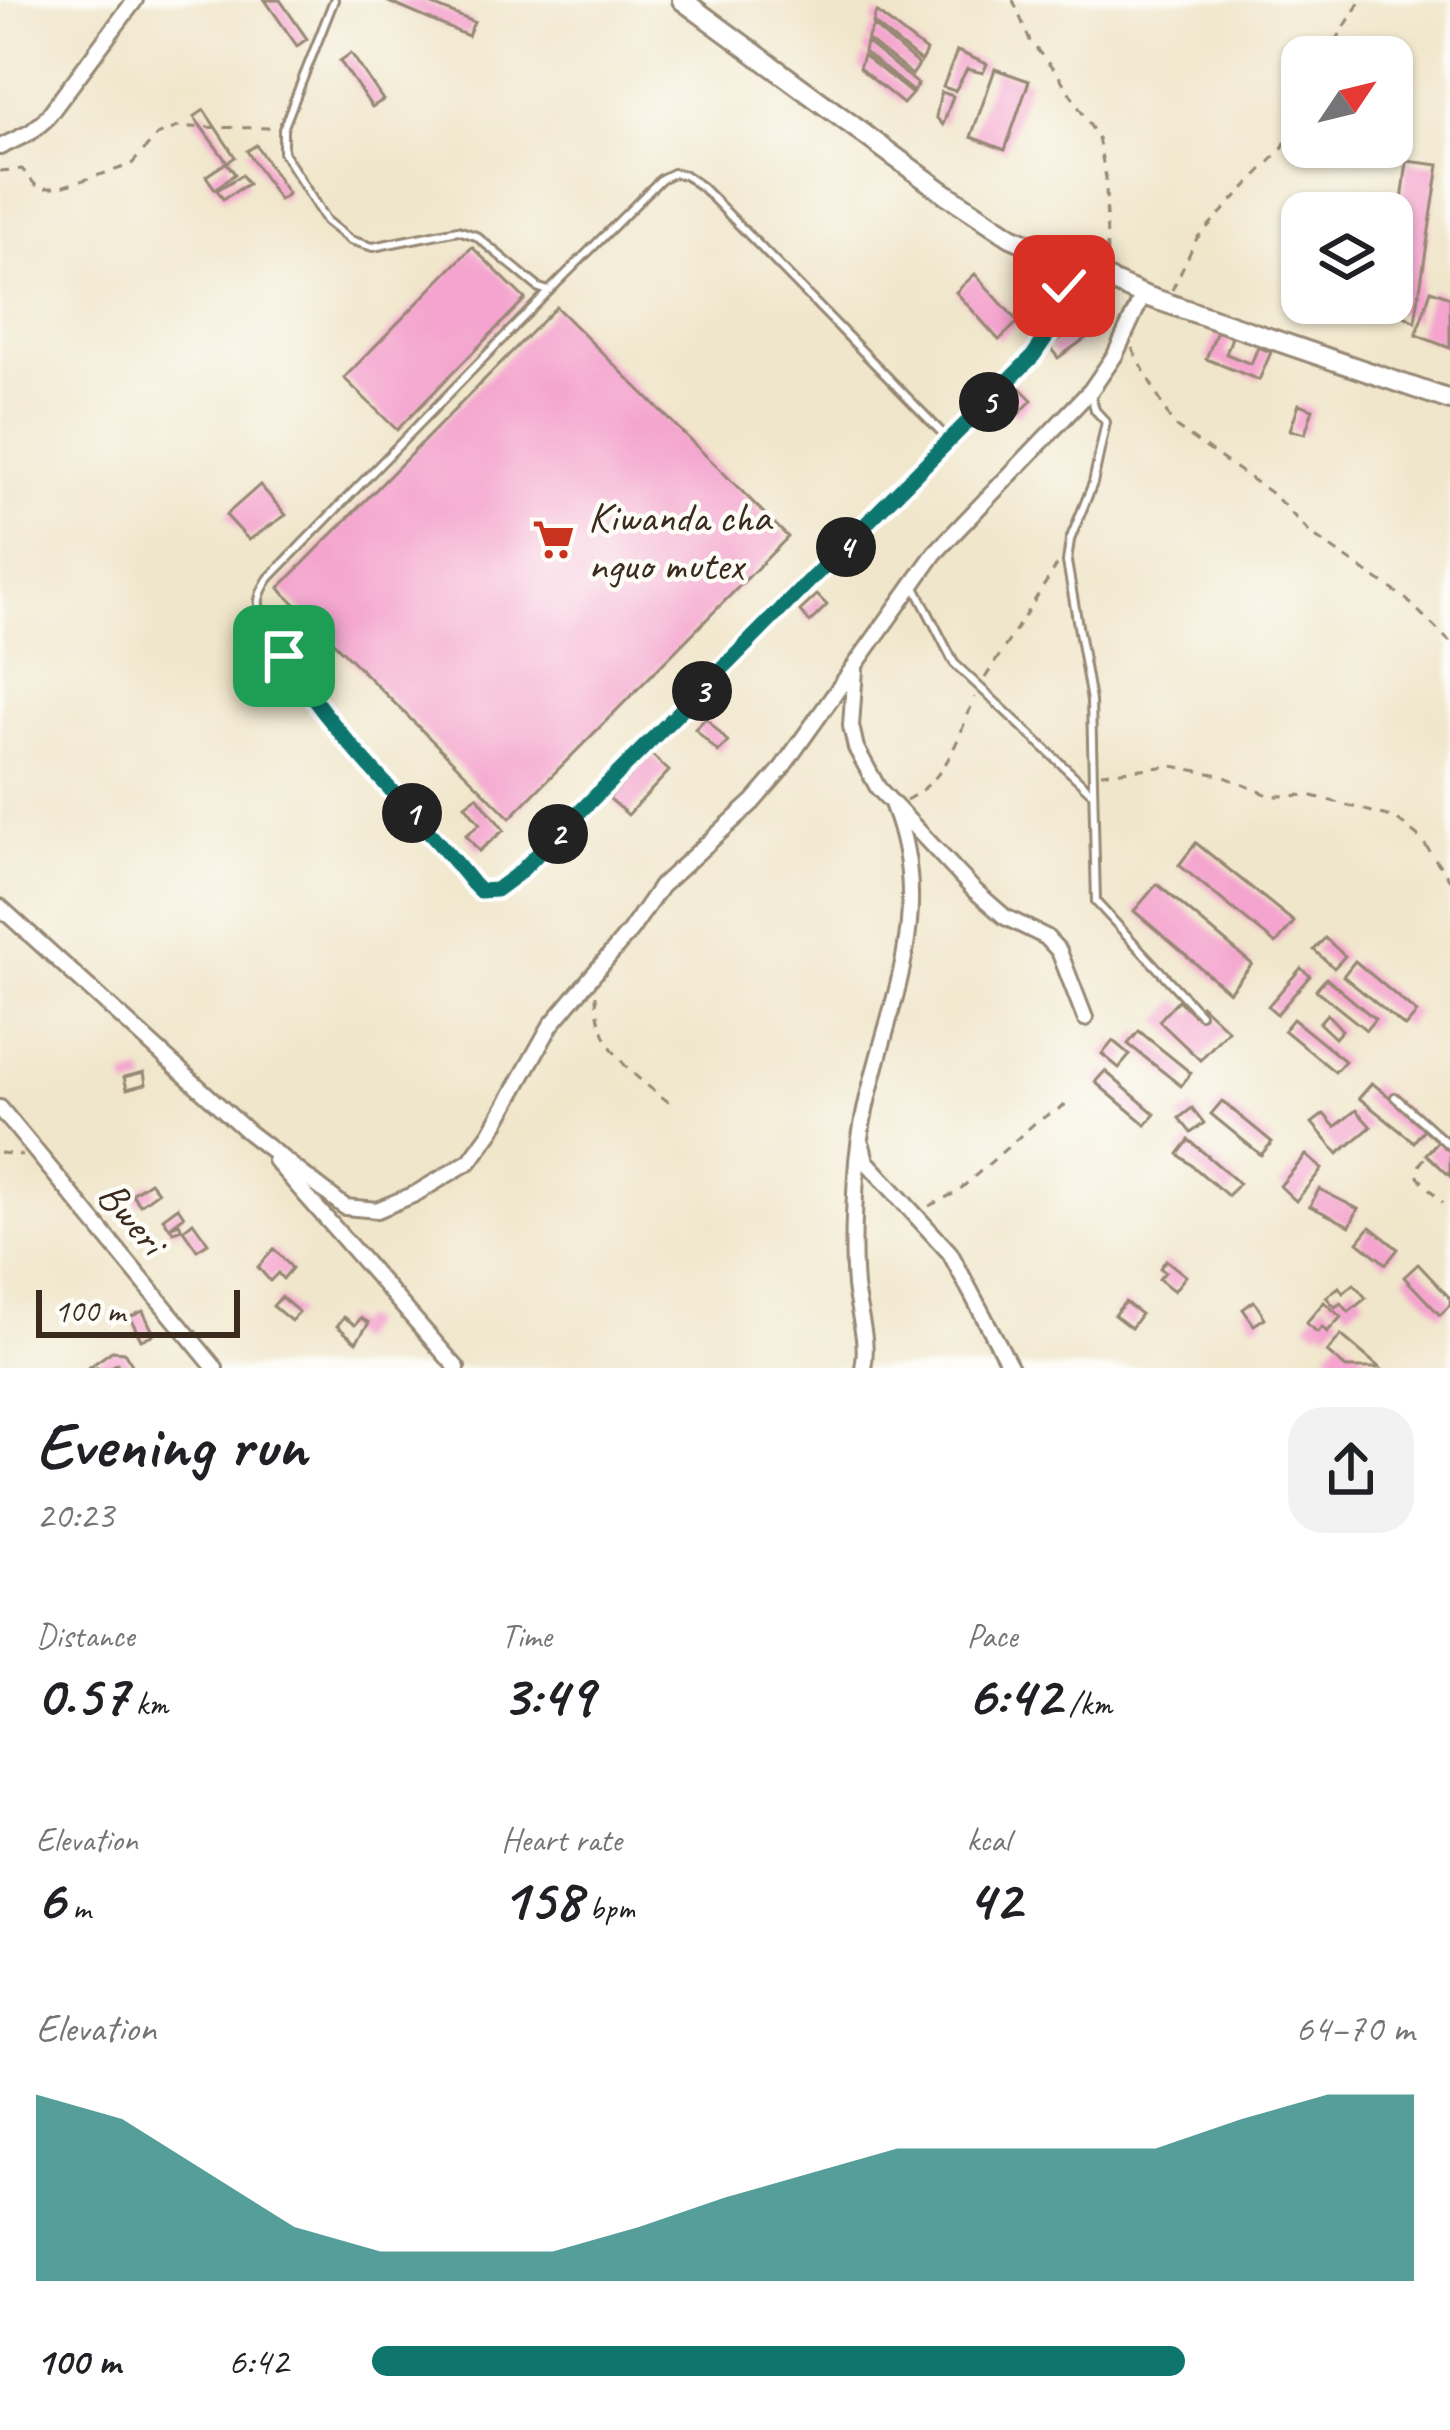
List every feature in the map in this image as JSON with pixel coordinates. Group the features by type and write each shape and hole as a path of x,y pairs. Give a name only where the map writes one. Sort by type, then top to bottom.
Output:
{"street":[{"path":"0,147 31,132 45,119 135,0"},
{"path":"682,0 1011,237 1143,295 1450,400"},
{"path":"0,908 150,1046 345,1207 377,1210 415,1194 462,1168 479,1150 539,1043 662,886 779,772 912,582 976,507 1091,390 1143,295"},
{"path":"855,664 851,726 856,748 872,778 974,890 1059,951 1085,1018"},
{"path":"863,1368 866,1353 855,1281 860,1134 909,942 912,906 907,848 893,806"},
{"name":"Bweri","path":"0,1108 215,1368"},
{"path":"860,1134 866,1161 950,1253 1011,1368"},
{"path":"268,1148 282,1171 336,1225 457,1368"}],"lane":[{"path":"334,0 283,129 283,152 326,220 350,240 374,247 458,230 476,236 548,291"},
{"path":"951,442 737,221 685,175 673,173 661,179 548,291 269,578 258,594 257,608 334,731 480,891 496,890 519,873 951,442 1054,328 1061,315 1066,262"},
{"path":"1091,390 1095,410 1106,422 1088,500 1067,550 1069,589 1091,701 1096,902 1199,1014"},
{"path":"912,582 945,649 1092,793"},
{"path":"1396,1097 1450,1146"}],"path":[{"path":"1013,0 1030,41 1098,138 1106,178 1109,246 1103,278"},
{"path":"1339,36 1361,0"},
{"path":"0,171 22,169 42,190 58,188 137,162 152,139 178,127 283,129"},
{"path":"1167,303 1197,238 1281,150"},
{"path":"1124,335 1173,424 1274,495 1311,534 1406,599 1450,643"},
{"path":"893,806 919,793 944,771 979,687 1067,550"},
{"path":"1091,775 1172,766 1220,775 1264,795 1314,796 1395,818 1420,839 1450,880"},
{"path":"599,970 596,1000 604,1037 629,1072 674,1106"},
{"path":"910,1205 938,1205 1036,1122 1072,1101"},
{"path":"1440,1138 1418,1170 1420,1182 1443,1204"}],"building":[{"path":"265,0 280,0 307,39 297,46"},
{"path":"384,0 421,0 474,22 468,36"},
{"path":"876,12 926,51 921,62 873,23"},
{"path":"873,26 919,65 912,75 867,39"},
{"path":"866,42 918,84 913,92 864,52"},
{"path":"957,51 987,64 983,73 967,69 955,91 943,87"},
{"path":"351,53 383,100 372,107 340,61"},
{"path":"863,55 912,94 903,104 859,68"},
{"path":"995,69 1029,81 1005,150 971,137"},
{"path":"941,92 953,96 943,125 936,117"},
{"path":"204,110 235,157 227,163 235,174 215,189 206,176 227,162 194,117"},
{"path":"256,145 288,194 279,200 247,151"},
{"path":"1413,162 1439,165 1415,322 1413,192 1403,192 1406,168 1413,168"},
{"path":"242,175 248,184 223,199 217,190"},
{"path":"472,247 525,299 397,430 344,378"},
{"path":"975,274 1018,322 999,340 956,292"},
{"path":"1035,288 1050,299 1042,309 1027,298"},
{"path":"1431,290 1450,297 1450,348 1416,335"},
{"path":"556,307 788,537 510,818 279,588"},
{"path":"1071,317 1086,338 1058,358 1049,346 1069,333 1062,323"},
{"path":"1217,331 1232,337 1226,354 1251,364 1258,347 1271,352 1259,380 1206,359"},
{"path":"1014,382 1032,400 1017,416 999,398"},
{"path":"1299,404 1313,409 1305,434 1290,430"},
{"path":"260,485 286,515 249,540 226,515"},
{"path":"817,595 827,605 810,622 800,611"},
{"path":"706,718 728,742 718,752 695,729"},
{"path":"651,754 669,771 628,815 609,798"},
{"path":"477,796 504,830 479,851 466,835 480,824 465,805"},
{"path":"1196,843 1294,922 1276,944 1179,865"},
{"path":"1157,884 1252,964 1229,992 1134,911"},
{"path":"1325,938 1345,956 1334,968 1314,950"},
{"path":"1355,961 1417,1013 1405,1027 1343,976"},
{"path":"1301,968 1310,976 1277,1014 1268,1006"},
{"path":"1326,978 1375,1019 1366,1030 1316,990"},
{"path":"1178,1000 1193,1014 1201,1005 1228,1030 1200,1060 1159,1021"},
{"path":"1327,1014 1342,1030 1335,1038 1319,1023"},
{"path":"1293,1019 1345,1061 1335,1072 1284,1030"},
{"path":"1139,1031 1191,1073 1181,1086 1128,1044"},
{"path":"1113,1041 1130,1055 1119,1068 1102,1054"},
{"path":"1105,1071 1155,1114 1146,1125 1095,1082"},
{"path":"144,1072 146,1084 127,1089 124,1077"},
{"path":"1372,1083 1426,1126 1414,1142 1359,1098"},
{"path":"1222,1101 1272,1142 1261,1155 1211,1114"},
{"path":"1192,1108 1204,1123 1191,1133 1179,1118"},
{"path":"1356,1110 1371,1127 1338,1154 1312,1123 1324,1114 1335,1127"},
{"path":"1189,1140 1239,1183 1228,1196 1178,1154"},
{"path":"1439,1140 1450,1150 1450,1176 1426,1154"},
{"path":"1306,1155 1322,1169 1296,1201 1280,1186"},
{"path":"150,1182 158,1192 140,1205 132,1194"},
{"path":"1319,1189 1358,1209 1350,1226 1310,1206"},
{"path":"178,1207 184,1216 171,1226 179,1223 182,1229 173,1232 163,1218"},
{"path":"193,1222 208,1243 197,1250 183,1230"},
{"path":"1370,1227 1398,1249 1386,1264 1358,1242"},
{"path":"274,1249 292,1268 283,1279 278,1273 270,1281 258,1267"},
{"path":"1166,1260 1186,1276 1174,1291 1159,1279"},
{"path":"1418,1264 1450,1298 1440,1315 1404,1277"},
{"path":"1354,1284 1366,1298 1349,1312 1326,1297 1339,1287 1343,1293"},
{"path":"281,1297 299,1312 291,1321 273,1306"},
{"path":"1254,1301 1265,1318 1254,1325 1243,1309"},
{"path":"1125,1302 1141,1314 1131,1328 1114,1315"},
{"path":"1324,1302 1341,1317 1327,1332 1322,1327 1317,1332 1306,1323"},
{"path":"143,1311 154,1334 141,1340 130,1317"},
{"path":"344,1317 355,1325 361,1318 369,1323 356,1342 337,1326"},
{"path":"1341,1335 1380,1368 1346,1368 1327,1352"},
{"path":"112,1351 124,1352 134,1368 119,1368 117,1363 110,1368 88,1368"}],"place":[{"name":"Kiwanda cha nguo mutex","path":"554,540"}],"route":[{"path":"284,656 334,731 480,891 496,890 640,753 1033,356 1061,315 1064,286"}]}
